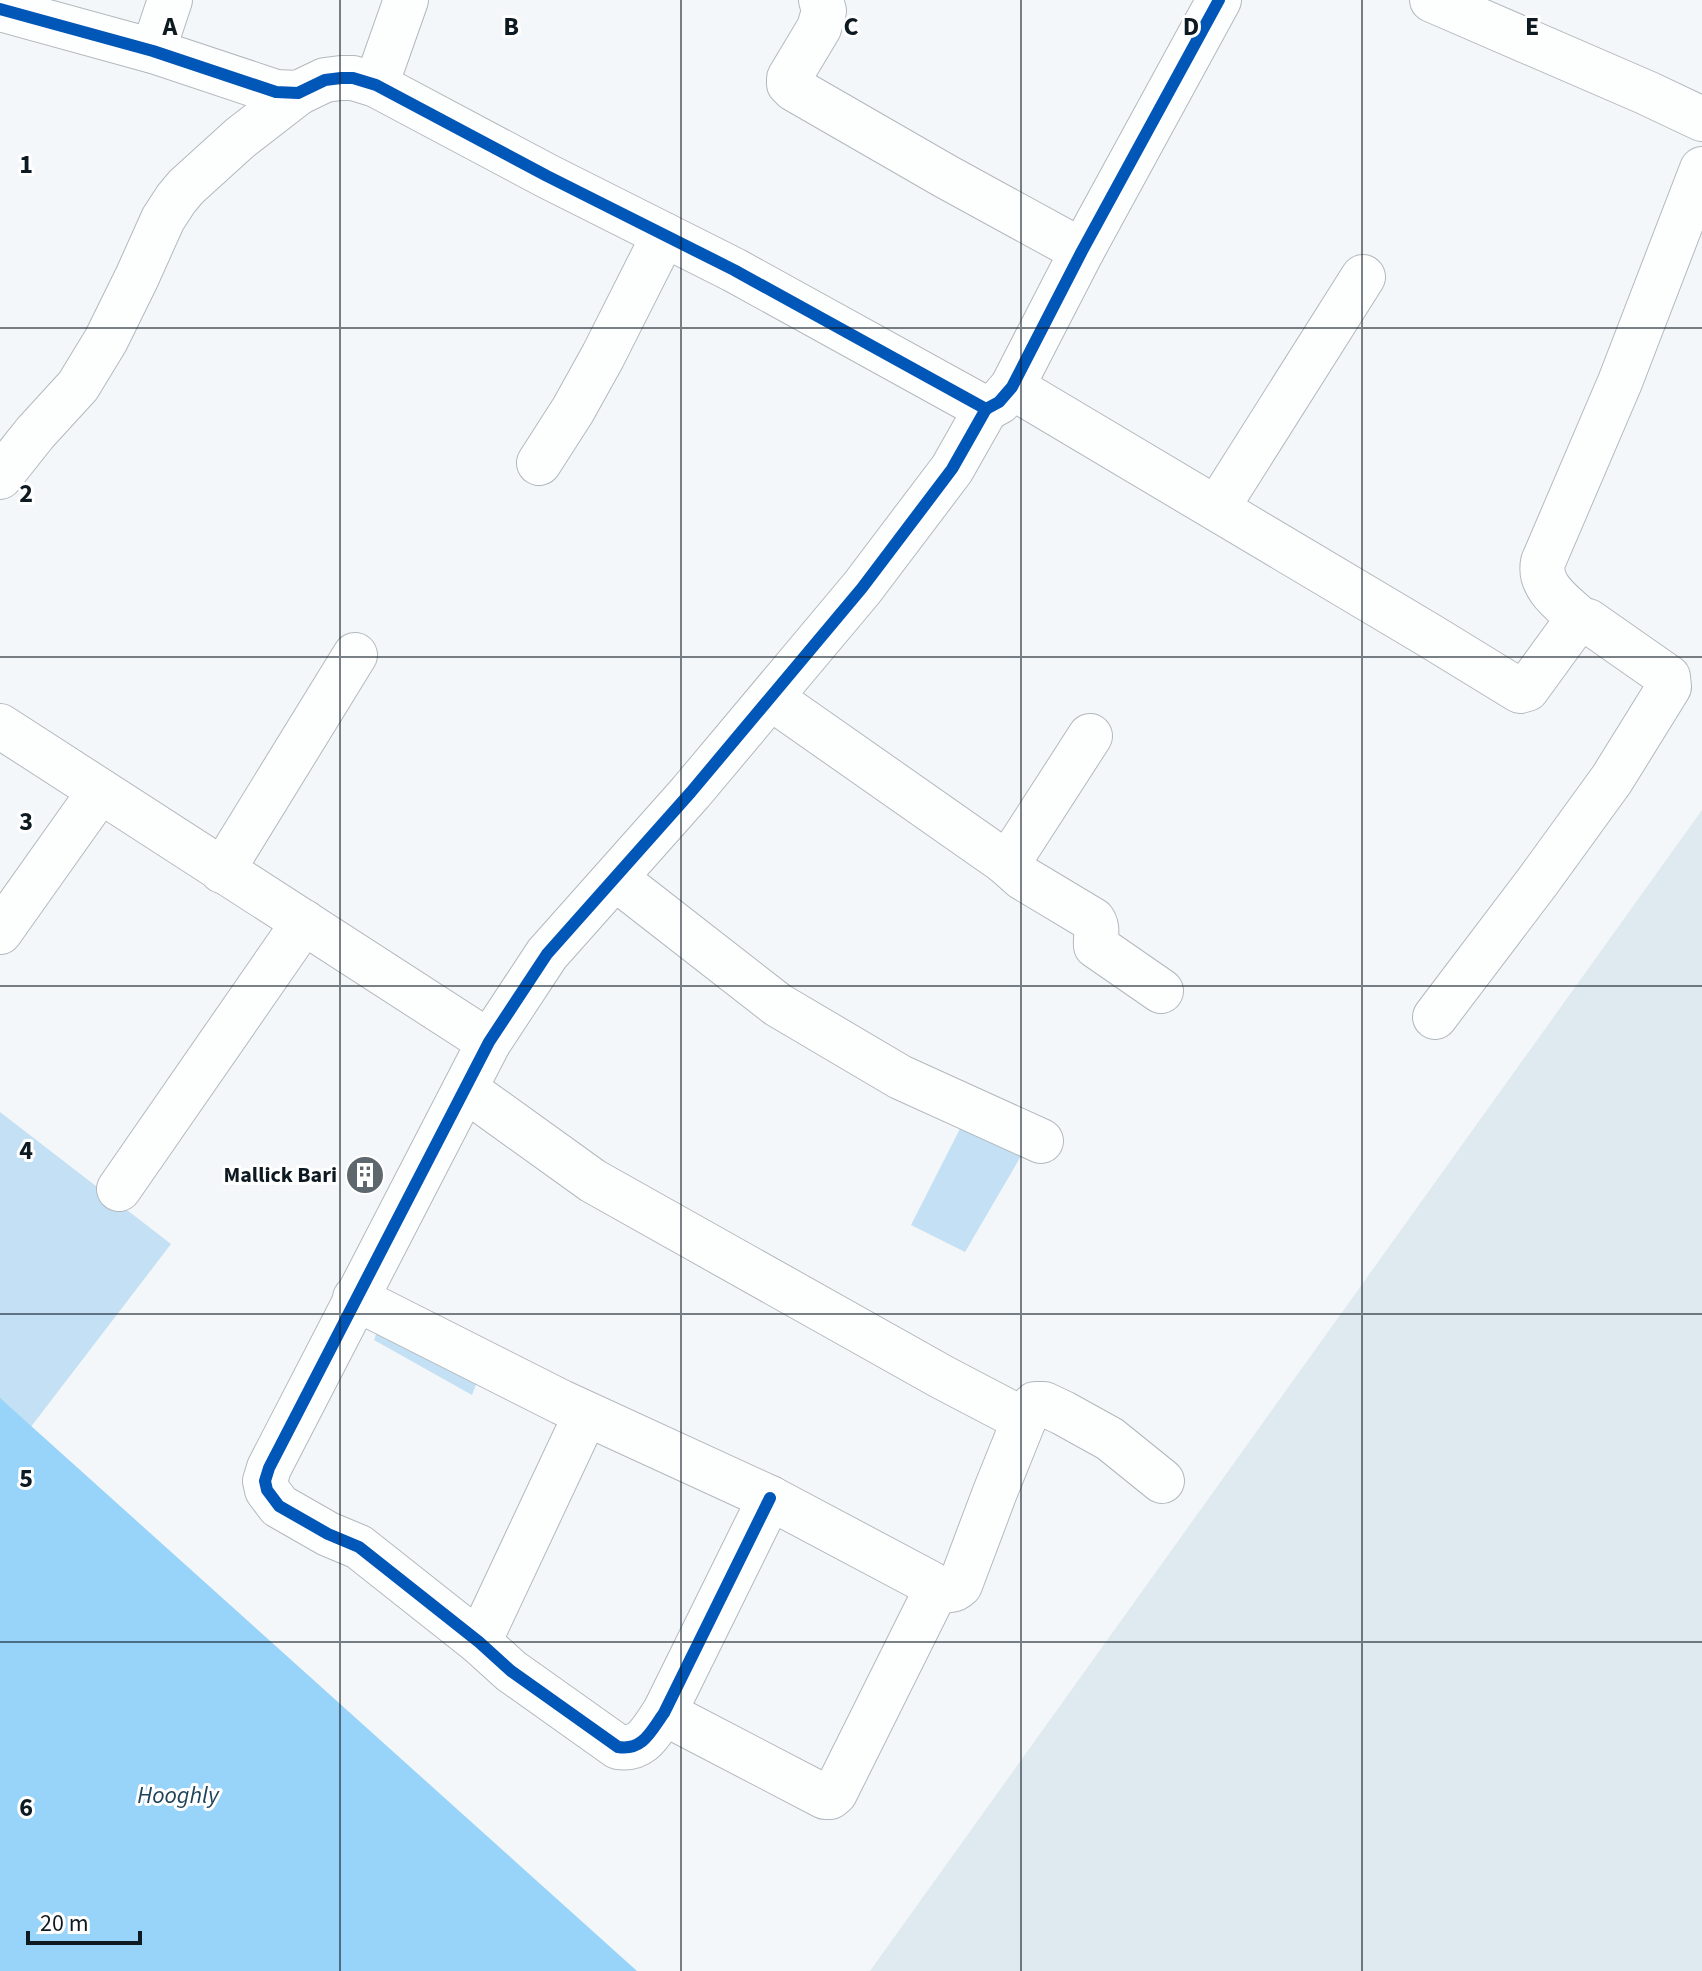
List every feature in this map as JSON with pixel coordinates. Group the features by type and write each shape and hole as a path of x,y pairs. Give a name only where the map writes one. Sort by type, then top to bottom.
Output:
{"street":[{"path":"153,51 170,0"},
{"path":"376,85 406,0"},
{"path":"821,0 824,11 819,28 789,78 789,84 794,89 1082,251"},
{"path":"770,1498 664,1713 641,1744 629,1749 618,1747 511,1671 359,1547 328,1534 279,1506 267,1490 265,1481 355,1298 489,1042 547,954 771,698 862,588 952,469 999,398 1219,0"},
{"path":"1432,0 1702,119"},
{"path":"0,9 153,51 276,92 298,93"},
{"path":"0,477 78,386 106,340 163,219 186,187 240,138 298,93 325,80 353,78 376,85 664,235 1217,508 1520,691 1527,689 1580,619"},
{"path":"1435,1017 1603,792 1669,687 1668,677 1588,621 1580,619 1542,577 1543,562 1620,382 1702,169"},
{"path":"539,463 603,356 664,235"},
{"path":"1217,508 1363,277"},
{"path":"222,871 355,655"},
{"path":"771,698 1005,862 1023,878 1093,920 1097,930 1096,946 1161,991"},
{"path":"0,726 489,1042"},
{"path":"1005,862 1010,860 1090,736"},
{"path":"0,932 100,791"},
{"path":"615,878 778,1005 900,1077 1041,1141"},
{"path":"119,1189 304,922"},
{"path":"465,1089 593,1181 928,1370 1024,1420"},
{"path":"355,1298 586,1414 770,1498 935,1588 951,1591 960,1585 1024,1420 1035,1404 1044,1404 1110,1439 1162,1481"},
{"path":"479,1642 586,1414"},
{"path":"664,1713 830,1797 835,1793 935,1588"}],"shaded area":[{"path":"1702,810 1702,1971 870,1971"},
{"path":"0,1112 171,1244 4,1462 0,1459"},
{"path":"967,1115 1028,1144 965,1252 911,1225"},
{"path":"383,1315 483,1366 472,1395 374,1340"}],"water":[{"name":"Hooghly","path":"0,1398 637,1971 0,1971"}],"cycle path":[{"path":"0,9 153,51 276,92 298,93 325,80 341,78 376,85 734,270 986,409 999,402 1012,387 1082,251 1219,0"},
{"path":"770,1498 664,1713 640,1743 618,1747 511,1671 359,1547 328,1534 279,1506 267,1490 265,1481 489,1042 547,954 691,792 862,588 952,469 986,409"}],"place":[{"name":"Mallick Bari","path":"365,1175"}]}
